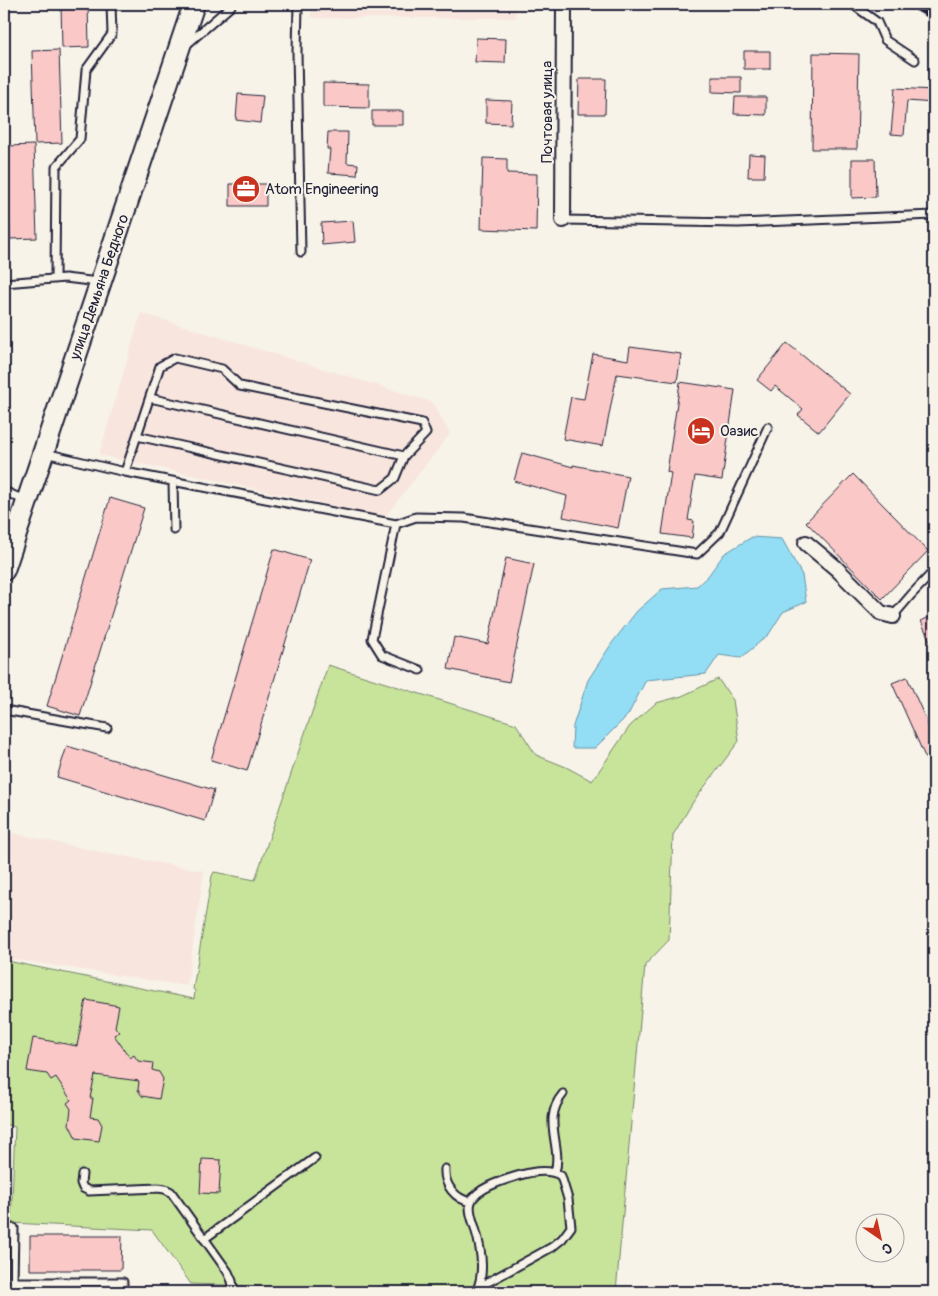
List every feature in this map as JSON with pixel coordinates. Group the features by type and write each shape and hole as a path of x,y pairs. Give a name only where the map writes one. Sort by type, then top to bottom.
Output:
{"main road":[{"name":"улица Демьяна Бедного","path":"4,570 194,4"}],"street":[{"name":"Почтовая улица","path":"563,220 564,4"},
{"path":"806,543 836,568 881,613 893,616"}],"lane":[{"path":"55,279 56,167 80,139 86,70 112,34 111,4"},
{"path":"178,52 231,4"},
{"path":"298,4 297,52 302,252"},
{"path":"852,4 877,22 885,40 915,60"},
{"path":"563,220 738,223 934,215"},
{"path":"4,283 65,278 100,282"},
{"path":"125,472 160,366 175,358 222,369 240,386 422,423 426,433 404,456 395,478 380,490 137,436"},
{"path":"150,398 404,456"},
{"path":"42,453 173,482 396,524 416,516 464,518 697,554 720,532 768,426"},
{"path":"173,482 174,530"},
{"path":"4,491 27,501"},
{"path":"396,524 372,639 382,655 420,670"},
{"path":"893,616 910,595 934,571"},
{"path":"4,710 108,728"},
{"path":"556,1172 553,1115 554,1106 562,1094"},
{"path":"204,1239 315,1158"},
{"path":"445,1169 448,1185 455,1195 462,1200 471,1202"},
{"path":"550,1170 556,1172 561,1176 564,1184 568,1199 571,1227 562,1239 552,1247 478,1290 482,1270 481,1251 471,1212 471,1202 479,1192 519,1175 550,1170"},
{"path":"82,1174 81,1183 83,1188 89,1191 165,1189 172,1192 228,1272 234,1292"},
{"path":"14,1228 13,1282 123,1282 122,1292"}],"shaded area":[{"path":"311,4 516,4 516,18 311,18"},
{"path":"141,313 432,402 450,434 385,517 99,455"},
{"path":"4,831 91,850 204,871 187,986 4,958"}],"green space":[{"path":"328,665 516,724 536,755 566,767 592,781 630,726 656,703 682,696 718,679 733,700 739,741 693,802 673,835 669,940 645,965 616,1292 445,1292 191,1284 152,1230 11,1223 15,1127 4,1124 4,976 7,961 194,999 195,991 193,989 212,876 214,872 255,880"}],"water":[{"path":"752,537 782,539 802,575 806,602 783,612 769,634 741,658 719,655 706,674 646,680 628,715 595,748 572,748 573,726 588,680 612,643 637,611 662,589 697,586 708,576 724,554"}],"building":[{"path":"61,4 88,4 89,47 62,48"},
{"path":"476,38 506,39 505,63 475,62"},
{"path":"59,50 62,143 35,144 32,51"},
{"path":"744,51 770,51 770,69 744,69"},
{"path":"813,53 859,54 857,149 812,149"},
{"path":"712,77 741,77 741,93 712,92"},
{"path":"579,79 606,79 605,114 578,114"},
{"path":"323,83 369,84 369,108 323,107"},
{"path":"895,88 934,90 934,103 907,101 904,135 891,134"},
{"path":"238,94 263,96 260,123 236,120"},
{"path":"735,97 766,97 766,115 734,114"},
{"path":"486,100 512,101 511,124 486,123"},
{"path":"372,111 403,111 403,125 372,125"},
{"path":"328,132 348,132 347,163 358,164 357,175 328,173 330,149 327,149"},
{"path":"34,145 37,238 10,239 7,146"},
{"path":"749,154 765,155 764,177 748,177"},
{"path":"483,158 507,159 507,173 537,174 536,231 481,229"},
{"path":"852,159 875,159 876,197 852,198"},
{"path":"230,184 266,184 266,206 230,206"},
{"path":"353,221 355,242 322,245 321,223"},
{"path":"787,343 850,394 819,432 798,415 803,409 775,386 771,391 757,380"},
{"path":"630,347 681,354 677,382 617,374 603,446 563,439 571,397 584,399 593,354 628,360"},
{"name":"Оазис","path":"680,382 735,390 722,480 695,476 688,520 694,521 692,538 662,534 671,473 667,472"},
{"path":"522,453 573,467 573,465 628,476 618,528 563,517 567,496 514,481"},
{"path":"853,474 928,551 882,599 806,522"},
{"path":"110,498 144,508 80,716 47,706"},
{"path":"274,549 310,560 247,771 211,760"},
{"path":"506,558 534,564 509,682 448,669 454,637 488,644"},
{"path":"934,615 934,651 921,621"},
{"path":"907,677 934,738 934,777 892,683"},
{"path":"67,746 214,790 205,821 57,777"},
{"path":"86,1000 119,1006 115,1027 119,1032 114,1035 130,1058 134,1055 138,1061 153,1063 152,1070 159,1072 163,1079 159,1099 142,1096 138,1090 139,1081 95,1075 90,1098 93,1098 90,1117 98,1118 102,1125 99,1141 76,1138 69,1124 71,1109 67,1103 71,1100 56,1077 51,1080 47,1074 27,1071 33,1038 77,1046"},
{"path":"202,1159 221,1160 219,1194 200,1193"},
{"path":"30,1236 122,1236 121,1270 30,1270"}],"railway":[{"path":"909,4 934,18"}],"place":[{"name":"Atom Engineering","path":"246,189"},
{"name":"Оазис","path":"701,431"}]}
